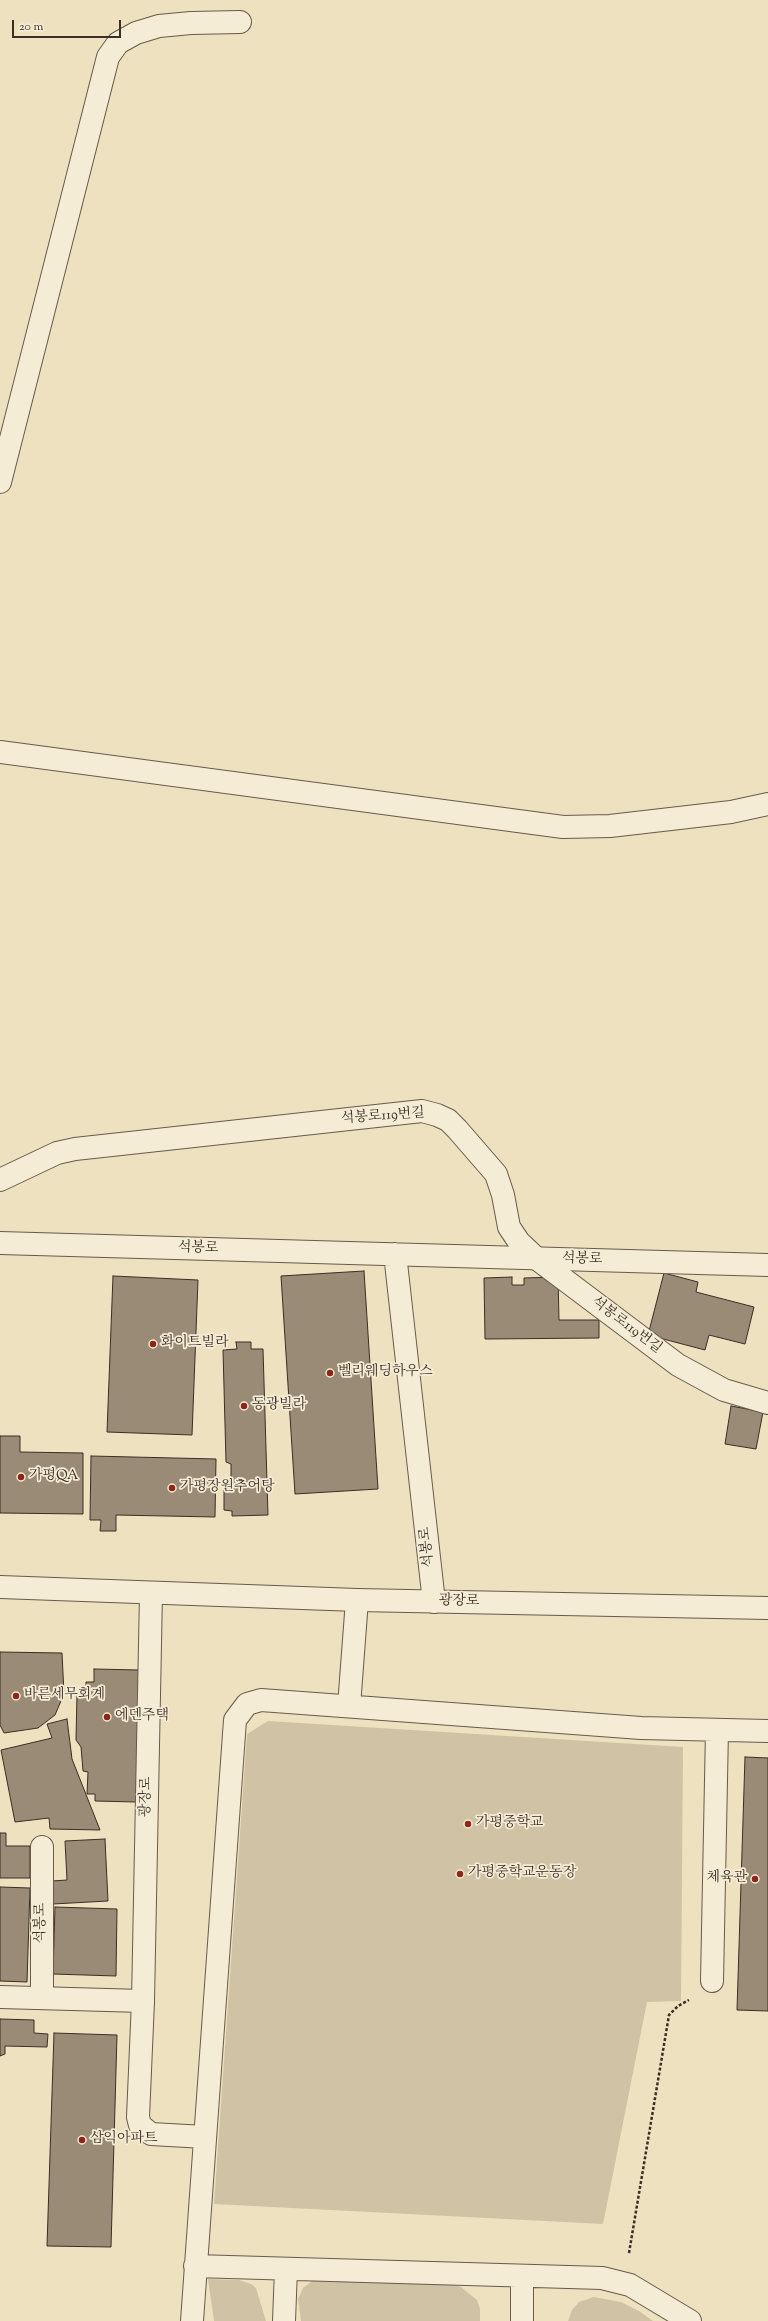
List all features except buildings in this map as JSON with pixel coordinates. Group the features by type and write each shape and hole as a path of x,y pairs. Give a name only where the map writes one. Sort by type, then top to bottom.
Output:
{"street":[{"path":"0,482 108,57 118,43 136,33 159,26 191,23 240,22"},
{"path":"0,752 563,827 610,826 731,812 768,804"},
{"name":"석봉로119번길","path":"0,1180 57,1153 75,1149 422,1111 437,1115 448,1120 496,1174 503,1195 509,1226 520,1242 537,1258 678,1365 724,1390 768,1403"},
{"name":"석봉로","path":"0,1243 768,1266"},
{"name":"석봉로","path":"395,1254 434,1602"},
{"name":"광장로","path":"0,1587 357,1600 768,1608"},
{"name":"광장로","path":"151,1593 143,2001 138,2117 140,2125 151,2134 205,2138"},
{"path":"348,1706 357,1600"},
{"path":"192,2321 236,1720 247,1704 261,1700 641,1728 768,1731"},
{"path":"712,1981 717,1730"},
{"name":"석봉로","path":"42,1847 42,1998"},
{"path":"0,1997 143,2001"},
{"path":"196,2266 602,2278 617,2280 630,2285 690,2321"},
{"path":"284,2321 286,2269"},
{"path":"522,2276 522,2321"}],"path":[{"path":"628,2260 669,2014 678,2006 690,2000"}],"shaded area":[{"name":"가평중학교운동장","path":"268,1721 683,1747 681,2001 647,2002 603,2224 214,2204 247,1734"},
{"path":"316,2278 448,2283 461,2287 477,2300 480,2309 480,2321 301,2321 298,2299 303,2288"},
{"path":"208,2279 239,2280 251,2284 256,2288 266,2321 214,2321"},
{"path":"594,2297 621,2302 639,2311 653,2321 568,2321 572,2310 579,2302"}],"place":[{"name":"화이트빌라","path":"153,1344"},
{"name":"벨리웨딩하우스","path":"330,1373"},
{"name":"동광빌라","path":"244,1406"},
{"name":"가평QA","path":"21,1477"},
{"name":"가평장원추어탕","path":"172,1488"},
{"name":"바른세무회계","path":"16,1696"},
{"name":"에덴주택","path":"107,1717"},
{"name":"가평중학교","path":"468,1824"},
{"name":"가평중학교운동장","path":"460,1874"},
{"name":"체육관","path":"755,1879"},
{"name":"삼익아파트","path":"82,2140"}]}
